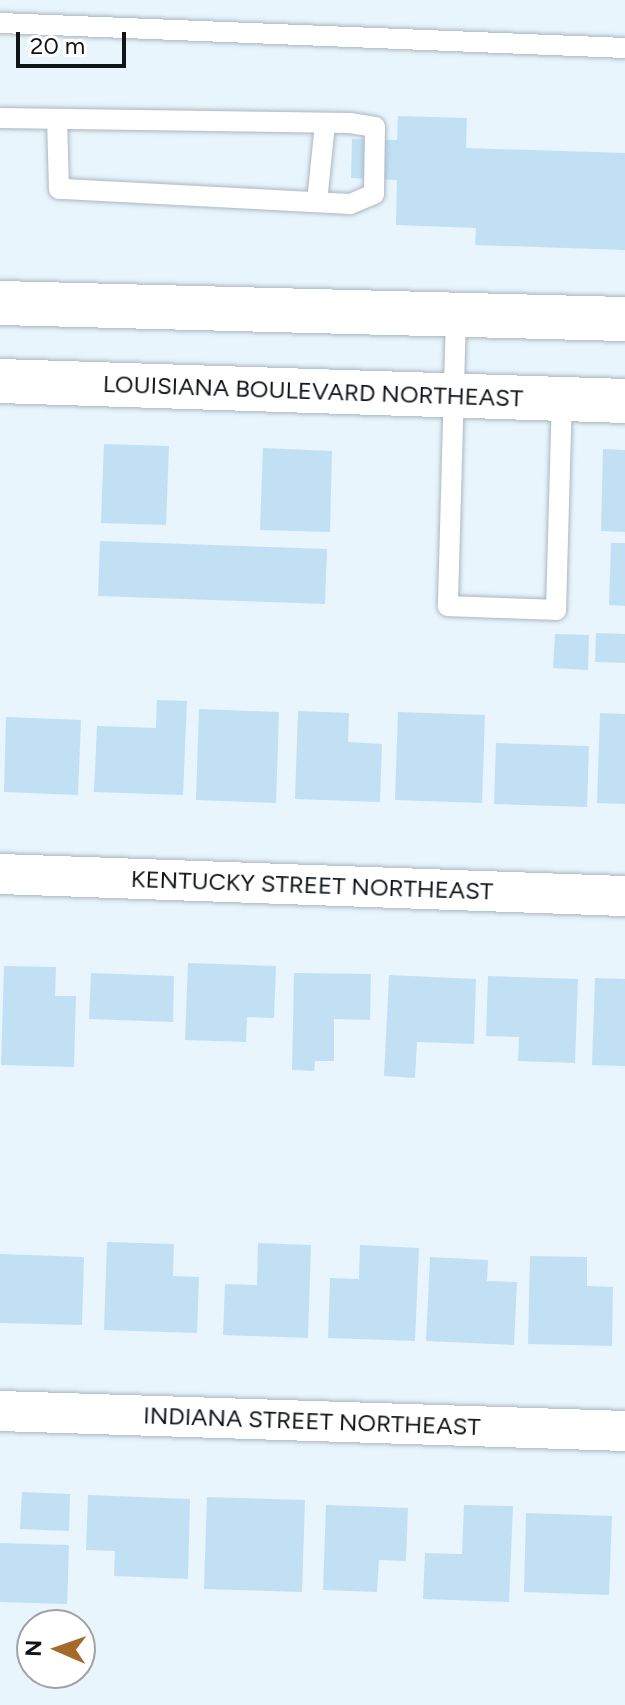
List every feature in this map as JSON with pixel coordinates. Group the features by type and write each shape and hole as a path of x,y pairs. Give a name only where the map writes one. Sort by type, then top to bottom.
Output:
{"main road":[{"path":"0,303 625,319"},
{"name":"LOUISIANA BOULEVARD NORTHEAST","path":"0,381 625,401"}],"street":[{"name":"KENTUCKY STREET NORTHEAST","path":"0,874 625,896"},
{"name":"INDIANA STREET NORTHEAST","path":"0,1411 625,1431"}],"lane":[{"path":"0,23 625,48"},
{"path":"0,118 325,123 375,127 374,194 350,204 59,189 57,119"},
{"path":"317,202 325,123"},
{"path":"456,315 448,606 556,610 562,399"}],"building":[{"path":"398,116 467,118 466,148 625,153 625,250 475,245 476,228 396,225 397,180 351,178 352,139 397,140"},
{"path":"104,444 169,446 166,525 101,523"},
{"path":"263,448 332,451 330,532 260,530"},
{"path":"603,449 625,450 625,532 601,531"},
{"path":"100,541 327,549 325,604 98,596"},
{"path":"611,543 625,543 625,606 609,605"},
{"path":"596,633 625,634 625,663 595,662"},
{"path":"555,634 589,635 588,670 553,668"},
{"path":"157,700 187,701 183,795 94,792 97,726 156,728"},
{"path":"199,709 279,712 276,803 196,800"},
{"path":"298,711 349,713 348,742 382,744 380,802 295,799"},
{"path":"398,712 485,715 482,803 395,800"},
{"path":"600,713 625,714 625,804 597,803"},
{"path":"6,717 81,720 78,795 4,792"},
{"path":"496,743 589,746 587,807 494,804"},
{"path":"188,963 276,966 274,1018 247,1017 246,1042 185,1040"},
{"path":"4,966 56,967 55,996 76,996 74,1067 1,1065"},
{"path":"91,973 174,976 173,1022 89,1019"},
{"path":"294,973 371,974 370,1020 334,1019 334,1061 315,1061 314,1071 292,1070"},
{"path":"389,975 476,979 474,1044 417,1042 415,1078 384,1076"},
{"path":"488,976 578,979 575,1063 518,1061 519,1037 486,1036"},
{"path":"595,978 625,979 625,1066 592,1065"},
{"path":"107,1242 174,1244 173,1276 199,1277 197,1333 104,1330"},
{"path":"258,1243 311,1245 308,1338 223,1335 225,1284 257,1285"},
{"path":"360,1245 419,1248 415,1341 328,1338 330,1278 359,1279"},
{"path":"0,1254 84,1257 82,1325 0,1323"},
{"path":"530,1256 587,1257 587,1286 613,1287 612,1346 528,1344"},
{"path":"430,1257 488,1260 487,1281 517,1282 514,1345 426,1341"},
{"path":"22,1492 70,1494 69,1531 20,1529"},
{"path":"88,1495 190,1499 188,1579 114,1576 115,1551 86,1550"},
{"path":"207,1497 305,1500 302,1592 204,1589"},
{"path":"326,1505 408,1508 406,1561 379,1560 377,1592 323,1590"},
{"path":"464,1505 513,1506 509,1602 423,1599 425,1553 462,1554"},
{"path":"526,1513 612,1516 609,1595 524,1592"},
{"path":"0,1543 69,1545 67,1604 0,1602"}]}
